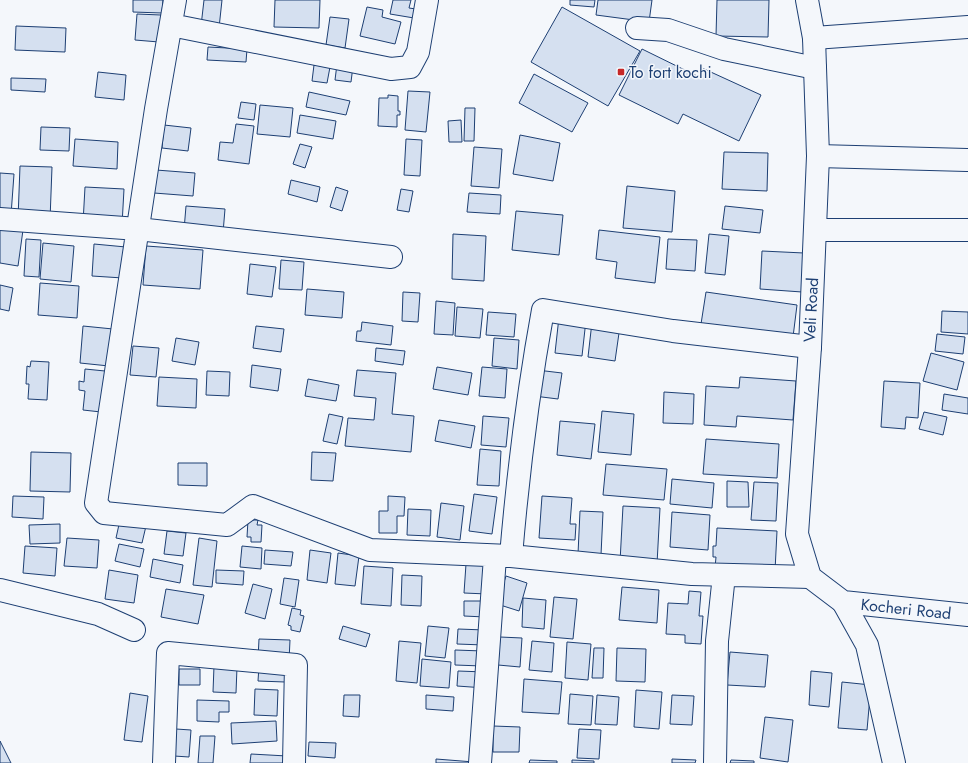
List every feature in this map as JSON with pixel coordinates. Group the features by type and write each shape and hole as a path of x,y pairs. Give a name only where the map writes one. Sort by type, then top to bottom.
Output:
{"street":[{"path":"175,0 96,503 104,513 227,525 253,506 370,550 503,557 692,574 810,577 843,602 867,645 894,763"},
{"path":"171,25 391,69 401,69 410,67 418,52 427,0"},
{"name":"Veli Road","path":"807,0 814,38 818,156 810,347 797,534 810,577"},
{"path":"814,38 968,27"},
{"path":"637,28 668,30 724,49 815,68"},
{"path":"818,156 966,160"},
{"path":"0,219 138,229 391,257"},
{"path":"815,230 968,230"},
{"path":"480,763 503,557 517,486 532,374 543,310 673,331 810,347"},
{"path":"715,763 717,641 724,575"},
{"path":"0,590 98,614 134,630"},
{"name":"Kocheri Road","path":"843,602 968,614"},
{"path":"164,763 168,653 296,665 294,763"}],"building":[{"path":"133,0 163,0 162,13 133,12"},
{"path":"204,0 222,0 219,28 201,26"},
{"path":"275,0 320,0 319,28 274,27"},
{"path":"393,0 411,0 409,8 416,9 414,18 390,14"},
{"path":"570,0 595,0 594,7 570,5"},
{"path":"598,0 652,0 649,22 596,15"},
{"path":"717,0 769,0 768,37 716,36"},
{"path":"367,7 383,10 382,17 401,22 395,44 360,36"},
{"path":"562,7 640,51 608,106 531,62"},
{"path":"137,14 161,15 159,42 135,40"},
{"path":"330,17 349,19 345,48 326,45"},
{"path":"16,26 66,28 65,52 15,50"},
{"path":"208,47 247,49 246,62 207,60"},
{"path":"642,49 699,77 702,68 761,95 739,141 683,114 678,124 619,95"},
{"path":"337,64 353,66 351,82 335,80"},
{"path":"314,65 330,67 327,83 312,81"},
{"path":"98,72 126,75 124,100 95,97"},
{"path":"534,74 588,103 572,132 519,103"},
{"path":"11,78 46,79 45,92 11,90"},
{"path":"408,91 430,92 426,132 405,130"},
{"path":"309,92 350,101 346,115 306,107"},
{"path":"388,95 398,96 398,111 400,111 400,115 397,115 397,127 378,126 379,98 388,98"},
{"path":"241,102 256,104 254,120 238,118"},
{"path":"260,105 293,108 290,137 257,134"},
{"path":"465,108 475,108 474,141 464,141"},
{"path":"300,115 336,121 333,139 297,133"},
{"path":"461,120 462,142 449,142 448,121"},
{"path":"236,124 254,126 249,164 218,160 220,142 233,143"},
{"path":"164,125 191,128 188,151 162,148"},
{"path":"41,127 70,128 69,151 40,150"},
{"path":"520,135 560,143 553,181 513,174"},
{"path":"75,139 118,142 117,169 73,166"},
{"path":"406,139 422,140 420,176 404,175"},
{"path":"300,144 312,147 305,168 293,164"},
{"path":"474,147 502,149 499,188 471,186"},
{"path":"724,152 768,153 767,191 722,189"},
{"path":"20,166 52,167 50,220 18,219"},
{"path":"156,170 195,173 193,196 154,193"},
{"path":"0,173 14,174 11,215 0,215"},
{"path":"291,180 320,187 317,202 288,194"},
{"path":"627,186 675,191 672,232 623,228"},
{"path":"85,187 124,189 122,225 83,223"},
{"path":"336,187 348,191 342,211 330,207"},
{"path":"401,189 413,191 409,212 397,210"},
{"path":"469,193 501,195 500,214 467,212"},
{"path":"186,206 225,209 223,233 184,230"},
{"path":"725,206 763,210 760,233 722,229"},
{"path":"516,211 563,215 559,255 512,250"},
{"path":"0,228 23,230 18,266 0,263"},
{"path":"599,230 660,237 655,283 615,278 617,262 596,259"},
{"path":"453,234 486,236 484,281 452,279"},
{"path":"709,234 729,236 725,275 705,273"},
{"path":"26,239 41,240 39,277 24,276"},
{"path":"668,239 697,240 695,271 666,269"},
{"path":"43,243 74,246 71,282 40,279"},
{"path":"94,244 126,247 123,278 92,276"},
{"path":"146,246 203,250 200,289 143,285"},
{"path":"762,251 804,253 802,292 760,289"},
{"path":"281,260 304,262 302,290 279,289"},
{"path":"250,264 276,267 272,297 247,294"},
{"path":"40,283 79,286 77,318 38,315"},
{"path":"0,285 13,288 9,311 0,309"},
{"path":"307,289 344,292 342,318 305,315"},
{"path":"403,292 420,293 418,322 402,321"},
{"path":"706,292 797,305 793,337 701,324"},
{"path":"436,301 455,303 453,335 434,334"},
{"path":"457,307 483,309 480,338 455,336"},
{"path":"942,311 968,312 968,334 941,332"},
{"path":"488,312 516,314 514,337 486,335"},
{"path":"559,317 586,320 582,356 555,353"},
{"path":"362,322 393,326 391,345 356,341 357,331 361,331"},
{"path":"592,322 620,326 615,361 588,357"},
{"path":"83,326 113,329 109,366 80,363"},
{"path":"256,326 284,329 281,352 253,348"},
{"path":"937,334 965,337 963,354 935,351"},
{"path":"176,338 199,342 195,365 172,361"},
{"path":"494,338 519,340 517,369 492,366"},
{"path":"133,346 159,348 156,377 130,375"},
{"path":"376,348 405,351 403,365 375,361"},
{"path":"931,353 964,362 957,390 923,381"},
{"path":"31,361 49,362 47,400 28,399 29,384 26,384 27,366 30,367"},
{"path":"252,365 281,369 278,391 250,387"},
{"path":"437,367 472,373 468,395 433,389"},
{"path":"482,367 507,369 505,398 479,396"},
{"path":"85,369 105,371 101,412 83,410 85,391 79,390 79,381 84,382"},
{"path":"357,370 396,373 392,414 414,416 411,452 345,446 348,418 374,420 376,398 354,396"},
{"path":"537,370 562,373 558,399 534,396"},
{"path":"207,371 230,372 229,396 206,395"},
{"path":"159,377 197,379 196,408 157,406"},
{"path":"740,377 796,381 793,420 737,416 736,427 704,425 706,386 739,388"},
{"path":"308,379 339,385 336,401 305,396"},
{"path":"884,381 920,383 918,418 906,417 905,429 881,427"},
{"path":"664,392 694,394 693,424 663,423"},
{"path":"944,394 968,398 968,414 942,410"},
{"path":"602,411 634,414 631,455 598,452"},
{"path":"924,412 947,417 943,435 919,429"},
{"path":"329,414 343,417 337,444 323,441"},
{"path":"483,416 509,418 506,447 481,445"},
{"path":"439,420 475,426 471,448 435,441"},
{"path":"560,421 595,424 591,459 557,455"},
{"path":"706,439 779,444 777,478 703,474"},
{"path":"480,449 501,451 499,486 477,485"},
{"path":"31,452 71,453 70,492 30,491"},
{"path":"312,452 336,453 333,481 311,480"},
{"path":"178,463 207,463 207,486 178,485"},
{"path":"606,464 667,469 664,500 603,495"},
{"path":"672,479 714,483 712,508 670,504"},
{"path":"727,481 748,482 749,507 727,507"},
{"path":"754,482 778,483 776,521 751,520"},
{"path":"474,494 497,497 492,534 469,531"},
{"path":"13,496 44,497 43,519 12,517"},
{"path":"388,496 405,497 404,516 397,516 397,533 379,533 379,511 388,511"},
{"path":"542,496 572,498 570,524 576,524 575,540 539,538"},
{"path":"441,503 464,506 460,540 437,537"},
{"path":"623,506 660,508 657,564 620,562"},
{"path":"408,509 431,510 430,536 407,535"},
{"path":"580,511 603,512 601,555 578,554"},
{"path":"672,512 710,515 708,550 670,547"},
{"path":"120,520 146,526 142,543 116,538"},
{"path":"248,520 258,520 257,525 262,525 261,542 251,542 251,537 247,537"},
{"path":"60,524 60,543 30,544 29,525"},
{"path":"717,528 777,531 775,571 715,568 716,557 713,557 713,546 716,546"},
{"path":"167,531 186,533 183,556 164,554"},
{"path":"67,538 99,540 97,568 64,566"},
{"path":"199,538 217,541 212,587 193,585"},
{"path":"119,544 144,549 140,567 115,561"},
{"path":"25,546 57,548 55,576 23,573"},
{"path":"242,546 262,548 261,569 240,567"},
{"path":"265,550 293,552 291,566 264,564"},
{"path":"310,550 331,553 327,583 307,580"},
{"path":"338,553 359,556 355,586 335,584"},
{"path":"153,559 183,565 180,583 150,577"},
{"path":"466,564 488,565 487,594 464,593"},
{"path":"364,566 393,568 391,606 361,604"},
{"path":"109,570 138,575 134,603 105,599"},
{"path":"216,570 244,571 243,585 216,583"},
{"path":"402,575 422,576 421,606 401,605"},
{"path":"506,576 527,583 519,611 497,604"},
{"path":"284,578 299,580 295,607 280,604"},
{"path":"253,584 272,589 265,619 245,613"},
{"path":"622,587 659,590 657,623 619,620"},
{"path":"166,589 204,595 198,624 161,617"},
{"path":"689,591 701,592 699,616 703,616 701,644 685,643 685,635 666,634 668,603 688,604"},
{"path":"554,597 577,599 573,639 550,637"},
{"path":"523,598 546,600 544,629 522,627"},
{"path":"464,601 486,601 485,617 464,616"},
{"path":"292,608 301,610 300,615 304,616 300,632 291,630 291,626 288,625"},
{"path":"343,626 370,634 366,647 339,639"},
{"path":"428,626 449,628 445,658 425,656"},
{"path":"458,629 485,630 484,645 457,644"},
{"path":"500,637 522,638 520,667 498,665"},
{"path":"259,639 290,640 289,661 258,659"},
{"path":"399,641 421,643 417,683 396,681"},
{"path":"532,641 554,643 552,672 529,670"},
{"path":"567,642 591,644 588,680 565,678"},
{"path":"594,648 604,648 603,678 592,678"},
{"path":"617,648 646,649 645,682 616,681"},
{"path":"455,650 483,651 482,666 455,665"},
{"path":"730,652 768,655 765,687 727,685"},
{"path":"422,659 451,662 449,688 420,686"},
{"path":"214,666 237,667 236,693 213,692"},
{"path":"259,666 286,667 285,682 258,681"},
{"path":"179,669 200,669 200,685 179,685"},
{"path":"458,671 485,672 485,688 457,686"},
{"path":"811,671 832,673 829,707 809,705"},
{"path":"524,679 562,682 559,714 522,712"},
{"path":"842,682 871,685 867,730 838,728"},
{"path":"255,689 278,690 277,716 254,715"},
{"path":"636,690 662,692 659,729 634,727"},
{"path":"130,693 148,696 142,742 124,740"},
{"path":"570,694 593,696 591,725 568,724"},
{"path":"344,695 360,695 359,717 343,716"},
{"path":"426,695 454,697 453,711 426,709"},
{"path":"597,695 619,697 617,725 595,724"},
{"path":"672,695 694,696 692,725 670,724"},
{"path":"197,700 229,701 229,712 219,712 219,722 197,721"},
{"path":"765,717 793,720 788,762 760,758"},
{"path":"276,721 277,741 232,744 231,723"},
{"path":"493,726 520,727 519,752 493,752"},
{"path":"176,729 191,730 189,757 174,756"},
{"path":"579,729 601,730 599,759 577,758"},
{"path":"200,736 215,736 213,763 198,763"},
{"path":"0,741 11,763 0,763"},
{"path":"309,742 336,743 335,758 308,756"},
{"path":"251,754 287,756 287,763 250,763"},
{"path":"436,759 474,762 474,763 436,763"},
{"path":"672,759 696,760 695,763 672,763"},
{"path":"530,760 557,761 557,763 529,763"},
{"path":"572,760 594,761 594,763 572,763"},
{"path":"731,760 754,761 754,763 730,763"}],"place":[{"name":"To fort kochi","path":"621,72"}]}
